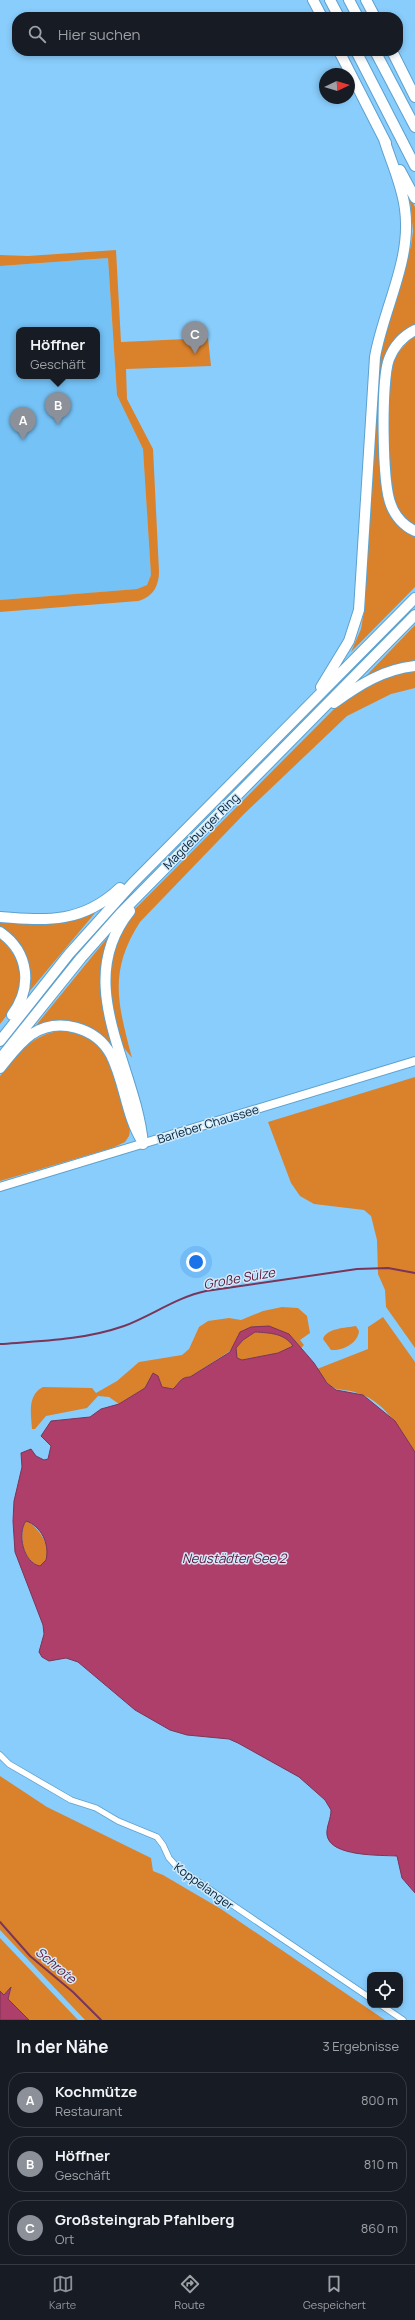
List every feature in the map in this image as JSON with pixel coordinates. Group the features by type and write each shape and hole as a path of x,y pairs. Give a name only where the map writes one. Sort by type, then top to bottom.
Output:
{"highway":[{"path":"313,0 319,12"},
{"path":"330,0 336,12"},
{"path":"349,0 355,12"},
{"path":"366,0 372,12"},
{"path":"342,56 415,198"},
{"path":"359,56 415,166"},
{"path":"379,56 415,127"},
{"path":"394,56 415,97"},
{"path":"399,65 415,90"},
{"path":"303,711 344,650 353,633 359,610 375,357 381,330 401,265 406,231 402,192 384,139"},
{"path":"415,330 397,345 388,364 385,377 384,440 385,481 389,500 397,516 415,531"},
{"name":"Magdeburger Ring","path":"0,1041 77,945 152,863 415,598"},
{"name":"Magdeburger Ring","path":"0,1059 81,958 157,875 415,615"},
{"path":"306,725 366,681 394,670 415,666"},
{"path":"0,917 49,920 82,913 108,898 143,864 152,863"},
{"path":"143,1144 141,1124 108,1009 104,977 108,953 115,935 126,917 154,887 157,875"},
{"path":"0,932 10,940 20,953 26,977 21,1001 0,1032"},
{"path":"0,1068 27,1038 45,1028 69,1026 87,1032 101,1042 111,1055 121,1083 133,1126 143,1144"}],"street":[{"name":"Barleber Chaussee","path":"0,1187 415,1061"},
{"name":"Koppelanger","path":"0,1755 9,1764 71,1800 96,1808 118,1821 157,1838 163,1845 169,1858 178,1868 367,1996"},
{"path":"385,2008 403,2020"}],"shaded area":[{"path":"411,200 415,207 415,324 404,330 395,339 391,344 383,362 379,411 379,456 382,493 385,504 397,524 415,537 415,587 351,652 361,629 365,605 378,365 387,326 411,246 413,231"},
{"path":"116,250 121,342 208,338 211,366 126,369 127,399 153,449 159,571 158,581 154,590 148,597 138,601 0,612 0,600 137,589 147,585 151,575 143,449 117,395 108,258 0,266 0,255 28,256"},
{"path":"108,258 117,394 143,449 151,575 147,585 137,589 0,600 0,266"},
{"path":"415,336 415,526 408,521 394,500 390,472 388,429 390,387 395,359 404,346"},
{"path":"415,625 415,662 377,671 366,676"},
{"path":"415,669 415,688 391,694 347,716 244,814 140,922 123,957 119,988 123,1021 132,1058 121,1044 109,1005 112,949 133,911 341,702 374,681"},
{"path":"95,912 28,993 30,983 0,928 0,920 48,923 70,920"},
{"path":"112,932 105,954 124,1080 94,1032 33,1029"},
{"path":"0,939 10,949 16,960 20,970 21,981 19,991 14,1002 0,1024"},
{"path":"59,1031 87,1037 96,1044 104,1054 115,1077 119,1090 129,1124 129,1136 125,1142 112,1148 0,1181 0,1076 18,1054 32,1042 49,1033"},
{"path":"415,1077 415,1348 386,1307 385,1290 378,1274 377,1240 371,1216 364,1210 314,1204 300,1196 291,1183 268,1122"},
{"path":"282,1307 298,1308 307,1316 310,1333 300,1340 304,1345 301,1348 289,1334 251,1327 230,1351 190,1377 182,1379 173,1389 162,1387 153,1373 145,1388 119,1404 109,1397 98,1396 87,1408 46,1416 35,1429 32,1429 32,1400 38,1390 43,1387 92,1388 96,1393 117,1381 139,1362 182,1355 189,1349 199,1327 208,1321 229,1318 241,1320 263,1311"},
{"path":"383,1317 415,1362 415,1452 387,1412 379,1405 363,1395 333,1388 317,1369 368,1349 368,1327"},
{"path":"356,1326 359,1331 356,1339 345,1348 331,1350 323,1339 325,1335 332,1331"},
{"path":"255,1332 276,1334 285,1338 293,1346 278,1353 242,1360 236,1358 236,1348 243,1340"},
{"path":"26,1521 36,1529 45,1542 48,1555 40,1566 34,1564 26,1554 22,1540 22,1533"},
{"path":"0,1776 47,1807 151,1858 153,1871 163,1875 221,1909 385,2020 85,2020 0,1930"},
{"path":"0,1938 78,2020 29,2020 8,1999 11,1988 4,1995 0,1991"}],"water":[{"name":"Neustädter See 2","path":"269,1326 289,1334 314,1363 327,1383 336,1390 363,1395 395,1421 415,1452 415,1893 402,1878 397,1856 369,1855 346,1851 330,1842 327,1832 331,1810 325,1800 299,1777 229,1739 187,1735 170,1730 135,1710 78,1662 66,1658 49,1661 42,1657 39,1652 44,1634 43,1625 15,1552 13,1521 14,1501 22,1467 21,1453 31,1449 36,1456 44,1460 48,1459 51,1446 41,1436 51,1421 90,1417 101,1409 119,1404 145,1388 153,1373 158,1376 162,1387 173,1389 182,1379 190,1377 230,1352 240,1332 251,1327","holes":["255,1332 276,1334 285,1338 293,1346 278,1353 242,1360 237,1358 236,1348 243,1340","26,1521 31,1523 40,1531 47,1548 46,1560 40,1566 34,1564 29,1559 23,1547 22,1533 23,1526"]},
{"path":"11,1987 8,1999 29,2020 0,2020 0,1991 4,1995"}],"waterway":[{"name":"Große Sülze","path":"0,1344 47,1341 109,1331 134,1322 174,1302 206,1291 357,1269 388,1268 415,1273"},
{"name":"Schrote","path":"0,1922 30,1956 73,1992 101,2020"}],"place":[{"name":"Großsteingrab Pfahlberg","path":"195,354"},
{"name":"Höffner","path":"58,425"},
{"name":"Kochmütze","path":"23,440"}]}
